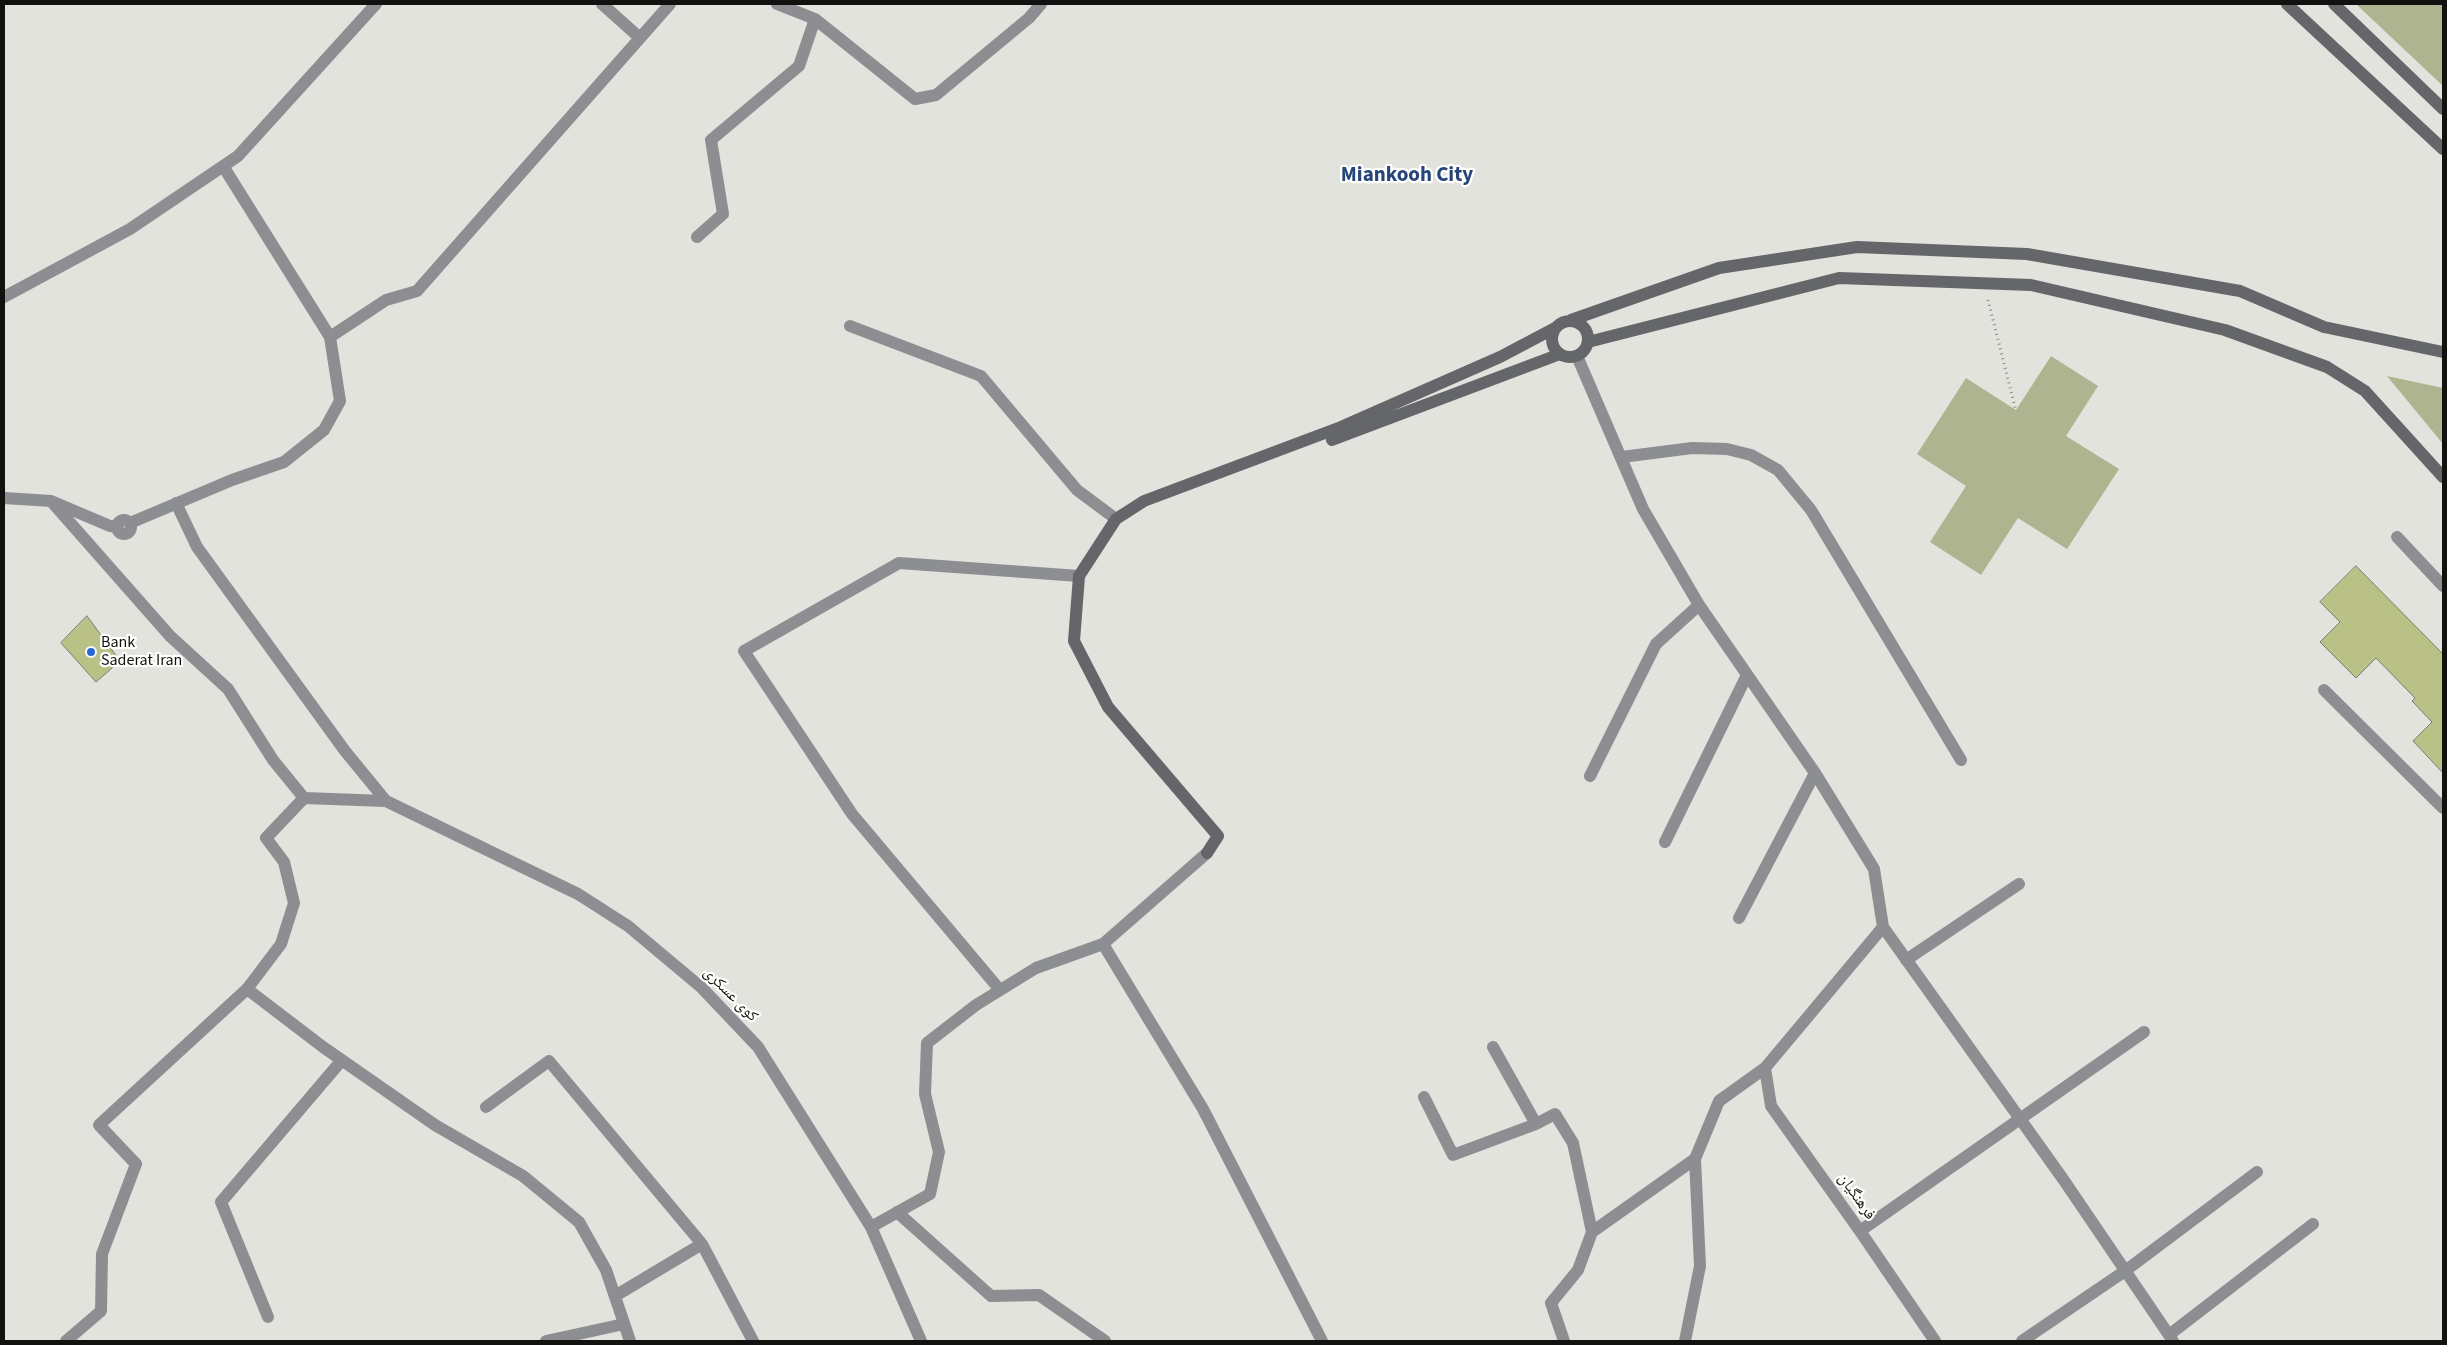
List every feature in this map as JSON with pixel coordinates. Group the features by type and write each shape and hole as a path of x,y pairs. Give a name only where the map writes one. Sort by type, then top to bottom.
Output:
{"main road":[{"path":"2286,4 2443,149"},
{"path":"2334,4 2443,109"},
{"path":"1207,853 1218,836 1108,706 1074,641 1079,576 1116,519 1144,501 1341,427 1500,357 1565,321 1719,268 1857,247 2027,254 2240,291 2324,327 2443,352"},
{"path":"1588,342 1838,278 2031,285 2225,330 2327,368 2364,391 2443,477"},
{"path":"1555,328 1552,345 1560,354 1577,356 1582,353 1588,342 1586,330 1583,325 1571,320"},
{"path":"1116,519 1560,354"}],"street":[{"path":"4,297 130,229 238,156 376,4"},
{"path":"602,4 640,38"},
{"path":"330,337 386,300 417,291 670,4"},
{"path":"777,4 815,19 915,99 936,95 1029,18 1041,4"},
{"path":"697,237 723,214 711,140 799,66 815,19"},
{"path":"4,498 50,501 110,526 124,525 284,462 324,430 340,401 330,337 223,166"},
{"path":"850,326 981,376 1077,490 1116,519"},
{"path":"1577,356 1622,457 1643,510 1699,605 1815,773 1874,870 1883,927 2019,1117 2171,1338 2313,1224"},
{"path":"1622,457 1692,448 1727,449 1751,455 1778,470 1811,510 1961,760"},
{"path":"50,501 170,636 228,688 273,760 304,798"},
{"path":"176,503 197,547 345,751 386,801"},
{"path":"2397,537 2443,586"},
{"path":"1000,990 852,814 744,651 899,563 1079,576"},
{"path":"1590,776 1656,644 1699,605"},
{"path":"1664,842 1747,674"},
{"path":"2324,690 2443,808"},
{"path":"1739,918 1815,773"},
{"path":"66,1341 101,1311 102,1254 136,1164 99,1125 247,989 281,944 294,903 284,862 266,838 304,798 386,801"},
{"name":"کوی عسکری","path":"386,801 578,894 628,926 702,988 758,1047 871,1227 921,1341"},
{"path":"871,1227 930,1194 939,1152 926,1094 927,1043 976,1005 1036,968 1103,944 1207,853"},
{"path":"1906,960 2019,884"},
{"path":"1685,1341 1700,1266 1695,1159 1719,1102 1765,1068 1883,927"},
{"path":"1103,944 1203,1109 1322,1341"},
{"path":"247,989 342,1060 435,1125 523,1176 579,1222 606,1270 630,1341"},
{"path":"1860,1230 2019,1117 2144,1032"},
{"path":"1493,1047 1536,1124"},
{"path":"268,1317 221,1202 342,1060"},
{"path":"486,1107 549,1061 702,1244 753,1341"},
{"name":"فرهنگیان","path":"1765,1068 1771,1106 1860,1230 1935,1341"},
{"path":"1424,1097 1453,1155 1536,1124 1555,1114 1573,1143 1592,1232 1578,1270 1551,1303 1564,1341"},
{"path":"1592,1232 1695,1159"},
{"path":"2022,1341 2124,1271 2257,1172"},
{"path":"897,1212 991,1296 1039,1295 1105,1341"},
{"path":"615,1296 702,1244"},
{"path":"546,1341 624,1324"}],"path":[{"path":"1984,283 2016,410"}],"green space":[{"path":"2356,4 2443,4 2443,86"},
{"path":"2051,356 2098,386 2066,436 2119,469 2067,549 2018,518 1981,575 1930,542 1966,486 1917,454 1966,378 2016,410"},
{"path":"2387,376 2443,388 2443,444"}],"building":[{"path":"2356,566 2443,654 2443,773 2413,741 2432,722 2412,701 2415,698 2376,658 2356,678 2320,642 2340,622 2320,602"},
{"name":"Bank Saderat Iran","path":"87,616 120,661 96,682 61,643"}],"place":[{"name":"Bank Saderat Iran","path":"91,652"}],"district":[{"name":"Miankooh City","path":"1407,176"}]}
